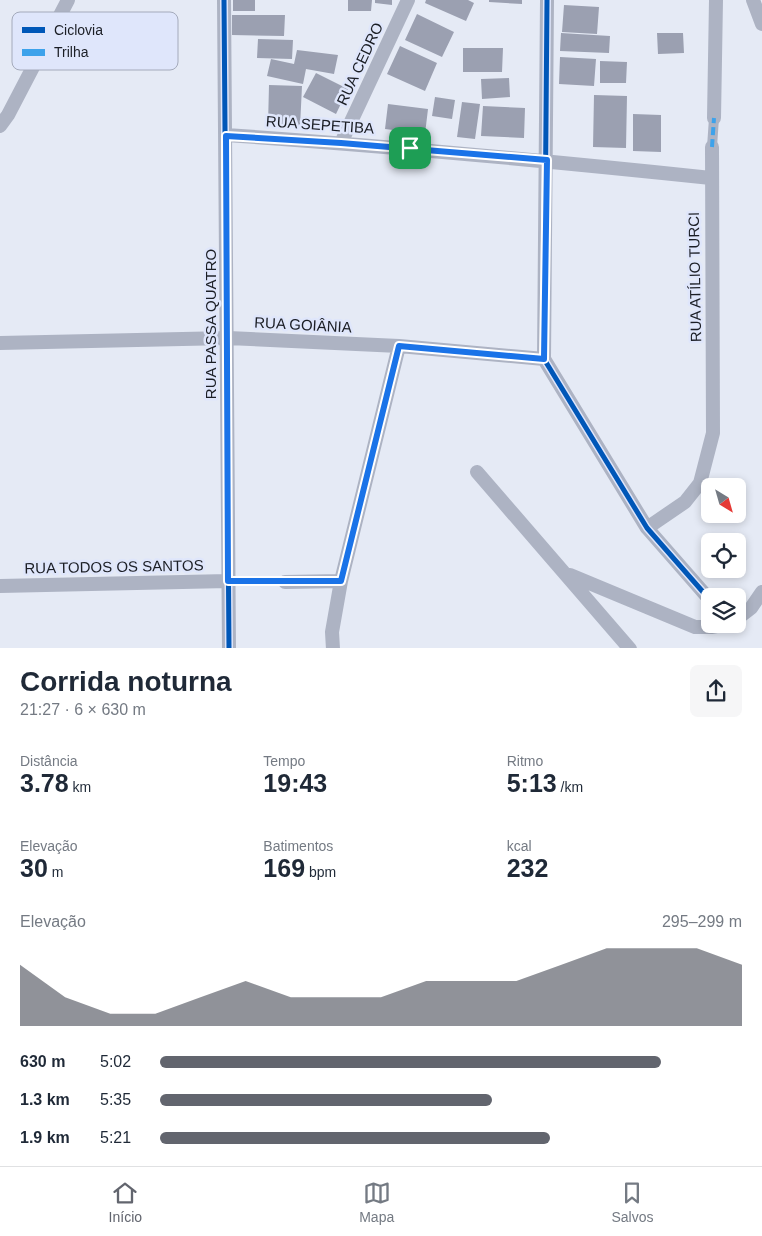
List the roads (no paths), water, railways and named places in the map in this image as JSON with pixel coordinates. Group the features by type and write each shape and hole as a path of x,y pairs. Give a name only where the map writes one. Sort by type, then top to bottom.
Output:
{"street":[{"path":"62,12 68,0"},
{"name":"RUA PASSA QUATRO","path":"224,0 229,648"},
{"name":"RUA CEDRO","path":"341,143 408,0"},
{"path":"547,0 544,359 647,528 701,590"},
{"name":"RUA ATÍLIO TURCI","path":"647,528 684,502 700,483 713,433 711,178 716,0"},
{"path":"753,0 762,24"},
{"path":"0,126 8,116 32,70"},
{"name":"RUA SEPETIBA","path":"226,136 341,143 547,160 711,178"},
{"name":"RUA GOIÂNIA","path":"0,343 228,338 399,346 544,359"},
{"path":"333,648 332,632 341,581 399,346"},
{"path":"477,472 630,648"},
{"path":"566,573 695,627 701,627"},
{"name":"RUA TODOS OS SANTOS","path":"0,586 228,581"},
{"path":"286,582 341,581"},
{"path":"746,612 762,592"}]}
